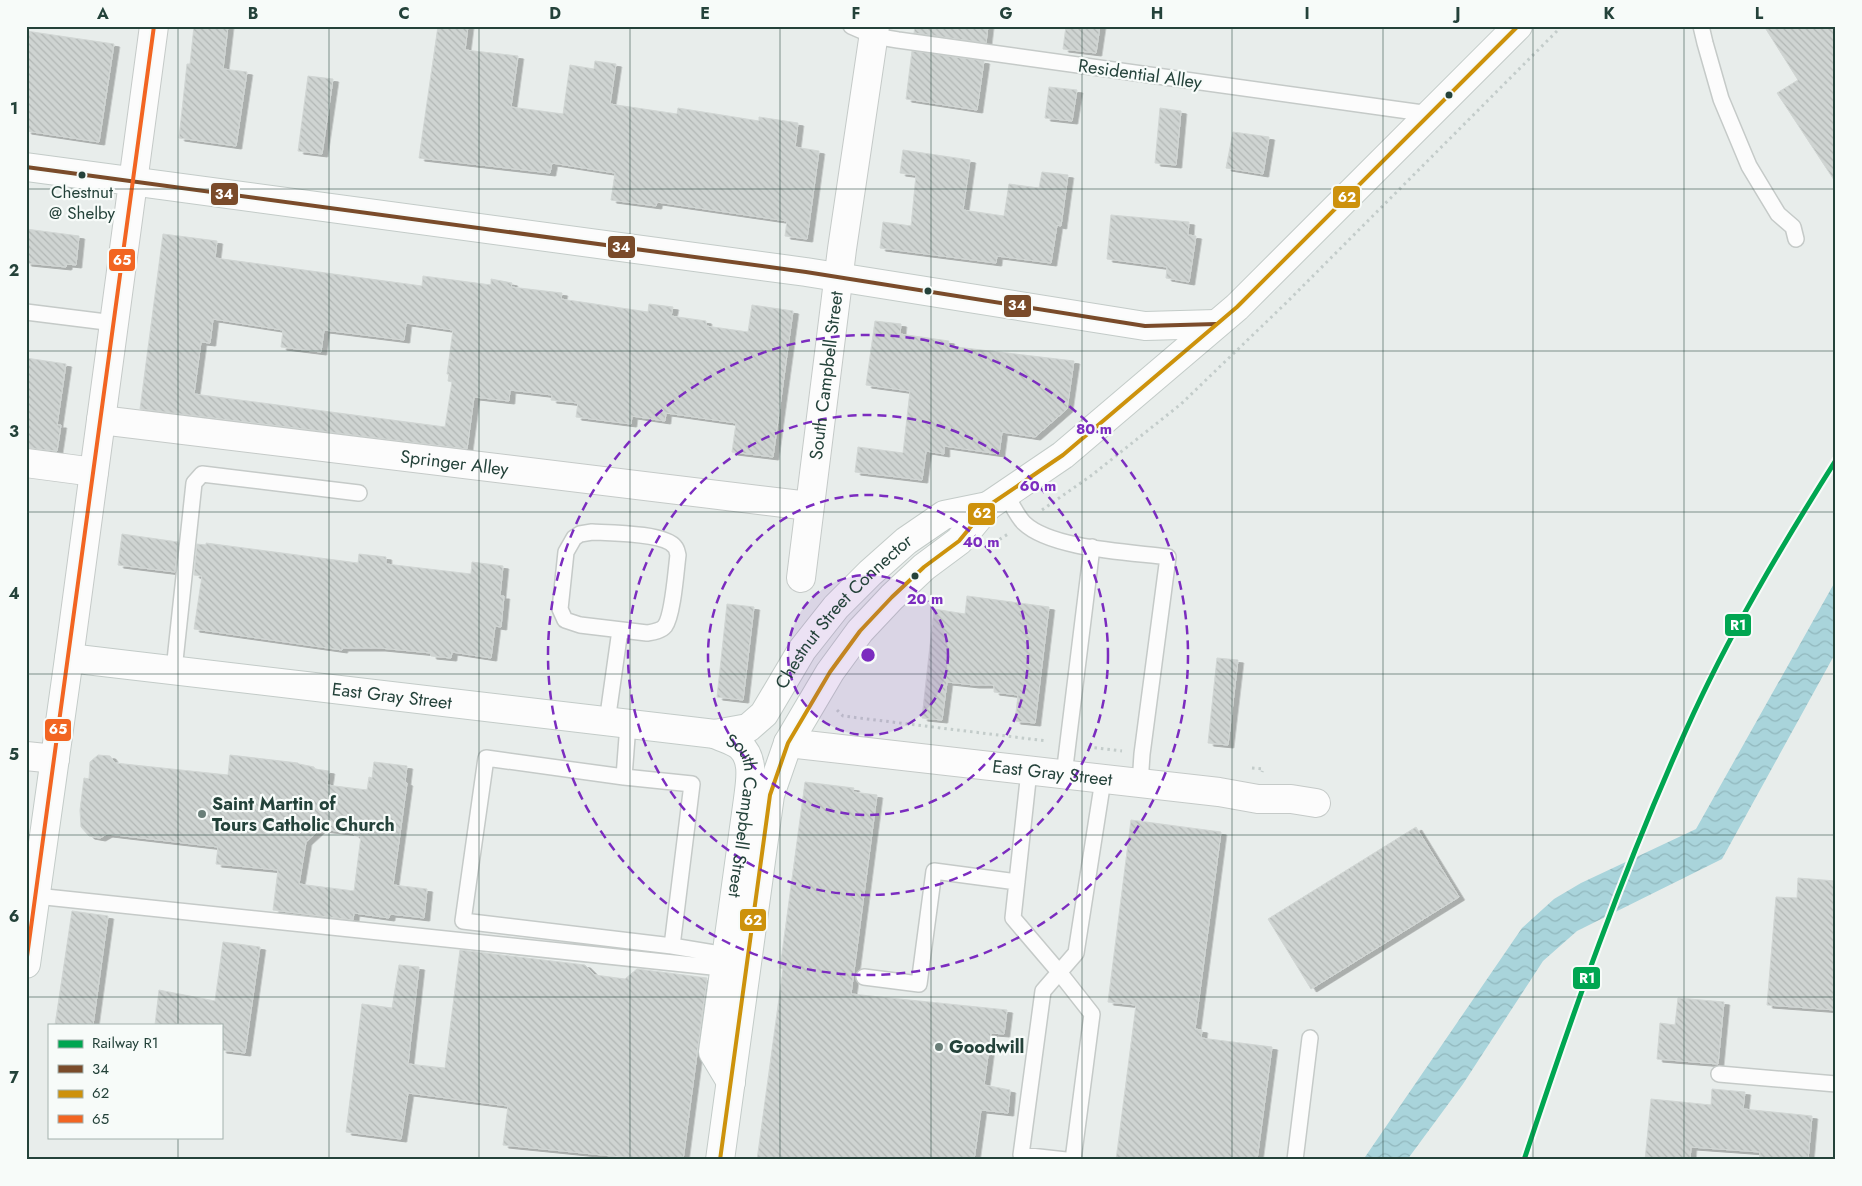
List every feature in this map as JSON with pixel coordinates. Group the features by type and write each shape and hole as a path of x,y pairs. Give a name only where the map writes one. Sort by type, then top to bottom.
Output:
{"street":[{"path":"26,964 154,26"},
{"name":"Chestnut Street Connector","path":"788,743 830,672 860,631 892,597 924,567 959,540 997,500 1063,455 1237,307 1518,26"},
{"name":"South Campbell Street","path":"801,578 867,29"},
{"path":"26,167 838,277 1145,326 1216,324"},
{"name":"Springer Alley","path":"101,420 809,506"},
{"path":"26,463 94,472"},
{"name":"Chestnut Street Connector","path":"715,734 748,728 764,714 802,650 836,607 870,572 906,541 944,515 997,500"},
{"name":"East Gray Street","path":"69,658 715,734"},
{"name":"South Campbell Street","path":"715,734 740,746 747,756 750,768 732,965 731,1082 720,1160"},
{"name":"South Campbell Street","path":"732,965 770,796 788,743"},
{"name":"East Gray Street","path":"788,743 1219,792 1258,799 1291,800 1316,804"},
{"path":"26,756 55,760"}],"lane":[{"path":"1701,26 1704,43 1721,99 1749,166 1778,214 1793,228 1796,239"},
{"name":"Residential Alley","path":"867,29 1430,114"},
{"path":"26,312 114,323"},
{"path":"174,670 194,483 202,474 359,493"},
{"path":"997,500 1024,523 1046,538 1064,543 1168,557 1142,754 1140,784"},
{"path":"592,532 646,536 664,540 675,547 678,555 669,615 665,626 657,632 647,633 620,630 573,624 565,620 560,609 566,552 574,538 580,534 592,532"},
{"path":"1064,775 1092,547"},
{"path":"620,630 618,723 624,777"},
{"path":"672,946 692,784 624,777 486,758 463,921 672,946 732,965"},
{"path":"1029,771 1012,918 1059,972 1092,1014 1073,1160"},
{"path":"1066,1160 1021,1155 1043,991 1076,953 1103,780"},
{"path":"864,977 919,984 934,870 1017,882"},
{"path":"36,896 732,965"},
{"path":"1295,1160 1310,1038"},
{"path":"1719,1074 1836,1084"}],"path":[{"path":"991,545 1092,475 1181,404 1293,296 1562,26"},
{"path":"836,704 836,710 843,716 1142,754"},
{"path":"1244,767 1263,769 1258,799"}],"water":[{"path":"1836,580 1836,652 1722,859 1577,931 1543,961 1463,1084 1407,1160 1363,1160 1522,928 1554,899 1581,883 1696,829"}],"building":[{"path":"194,26 228,26 223,69 247,72 236,146 179,138 187,64 190,64"},
{"path":"438,26 468,26 465,50 518,56 511,107 563,114 570,65 594,69 595,61 616,64 610,104 677,114 678,108 759,121 759,117 798,123 795,147 819,151 807,239 785,236 787,221 657,202 656,206 611,200 615,173 552,163 550,173 419,158"},
{"path":"915,26 988,26 986,43 914,33"},
{"path":"1066,26 1100,26 1096,53 1063,49"},
{"path":"1764,26 1836,26 1836,183 1777,93 1798,80"},
{"path":"26,31 114,44 99,142 26,131"},
{"path":"912,51 984,61 977,110 906,99"},
{"path":"308,76 333,79 322,154 298,151"},
{"path":"1049,87 1077,90 1072,121 1045,118"},
{"path":"1160,108 1181,111 1176,165 1155,163"},
{"path":"1233,132 1269,137 1263,174 1226,168"},
{"path":"903,150 970,160 963,210 1004,216 1009,184 1039,188 1042,172 1068,175 1061,226 1057,225 1051,263 997,256 996,263 880,248 883,222 911,226 916,175 900,173"},
{"path":"1111,215 1189,222 1188,235 1196,236 1189,282 1166,278 1167,267 1107,259"},
{"path":"26,229 79,236 76,265 67,264 66,267 26,263"},
{"path":"163,234 217,241 215,258 422,286 423,276 491,285 491,279 512,283 511,287 562,293 561,299 648,312 649,304 673,307 671,316 706,321 706,326 748,332 752,305 793,311 773,457 732,452 736,423 666,413 665,421 632,416 631,424 576,417 578,403 551,400 552,395 510,390 509,401 474,397 467,449 140,409","holes":["213,319 283,330 281,347 321,352 324,330 404,340 406,323 453,330 447,374 449,374 448,381 452,382 445,427 194,394 201,342 210,343"]},
{"path":"875,321 901,324 900,334 949,341 948,346 1074,361 1067,409 1035,437 1002,432 999,454 944,446 944,454 926,451 922,480 855,472 858,447 903,453 910,391 866,385"},
{"path":"26,358 66,364 57,425 61,425 57,451 26,448"},
{"path":"122,534 178,542 175,572 118,565"},
{"path":"206,543 358,563 359,554 386,557 386,564 471,574 472,562 503,566 500,596 504,596 501,627 495,626 491,658 452,652 451,658 431,656 431,653 380,648 342,648 342,650 194,629 202,576 194,575 197,544 206,545"},
{"path":"967,596 1049,607 1035,723 1015,721 1018,695 994,692 994,685 947,682 942,720 922,718 934,609 965,614"},
{"path":"727,604 754,607 743,700 717,697"},
{"path":"1217,658 1238,660 1228,745 1208,743"},
{"name":"Saint Martin of Tours Catholic Church","path":"98,755 110,756 115,763 228,775 230,755 298,763 314,767 315,769 329,771 327,785 367,790 369,777 372,778 374,762 407,766 405,782 407,783 393,885 427,889 424,918 390,914 389,918 354,913 353,920 273,910 278,870 216,864 218,847 107,834 100,838 89,836 81,827 80,810 84,778 89,779 90,762","holes":["320,829 354,833 354,835 361,836 354,891 299,884 306,842"]},
{"path":"805,782 854,788 853,792 877,795 851,994 1007,1010 1004,1034 991,1033 984,1085 1010,1090 1008,1113 981,1110 974,1160 757,1160 783,969 780,968"},
{"path":"1131,820 1221,832 1195,1029 1202,1030 1201,1038 1272,1047 1257,1160 1116,1160 1136,1005 1108,1002"},
{"path":"1416,827 1459,897 1311,989 1268,919"},
{"path":"1798,878 1836,881 1836,1010 1767,1005 1776,897 1797,898"},
{"path":"72,911 108,916 93,1024 55,1024"},
{"path":"223,942 260,947 245,1053 222,1050 222,1024 155,1024 159,990 215,1001"},
{"path":"460,950 585,965 595,975 625,979 637,969 707,978 683,1160 652,1160 503,1145 508,1106 408,1093 401,1139 346,1132 362,1004 392,1008 399,965 419,967 408,1064 445,1068"},
{"path":"1678,998 1724,1002 1718,1064 1657,1059 1660,1023 1675,1025"},
{"path":"1712,1089 1745,1092 1743,1109 1812,1116 1808,1160 1759,1160 1760,1152 1691,1147 1690,1160 1645,1160 1651,1099 1711,1105"}],"rail line":[{"name":"R1","path":"1524,1160 1599,943 1641,836 1686,730 1737,626 1836,460"}],"transit line":[{"name":"65","path":"26,964 154,26"},
{"name":"62","path":"720,1160 770,795 788,743 830,672 860,631 892,597 924,567 959,541 988,506 1063,455 1237,307 1518,26"},
{"name":"34","path":"26,167 806,272 1145,326 1216,324"}],"place":[{"name":"Chestnut @ Shelby","path":"82,175"},
{"name":"Saint Martin of Tours Catholic Church","path":"202,814"},
{"name":"Goodwill","path":"939,1047"}]}
